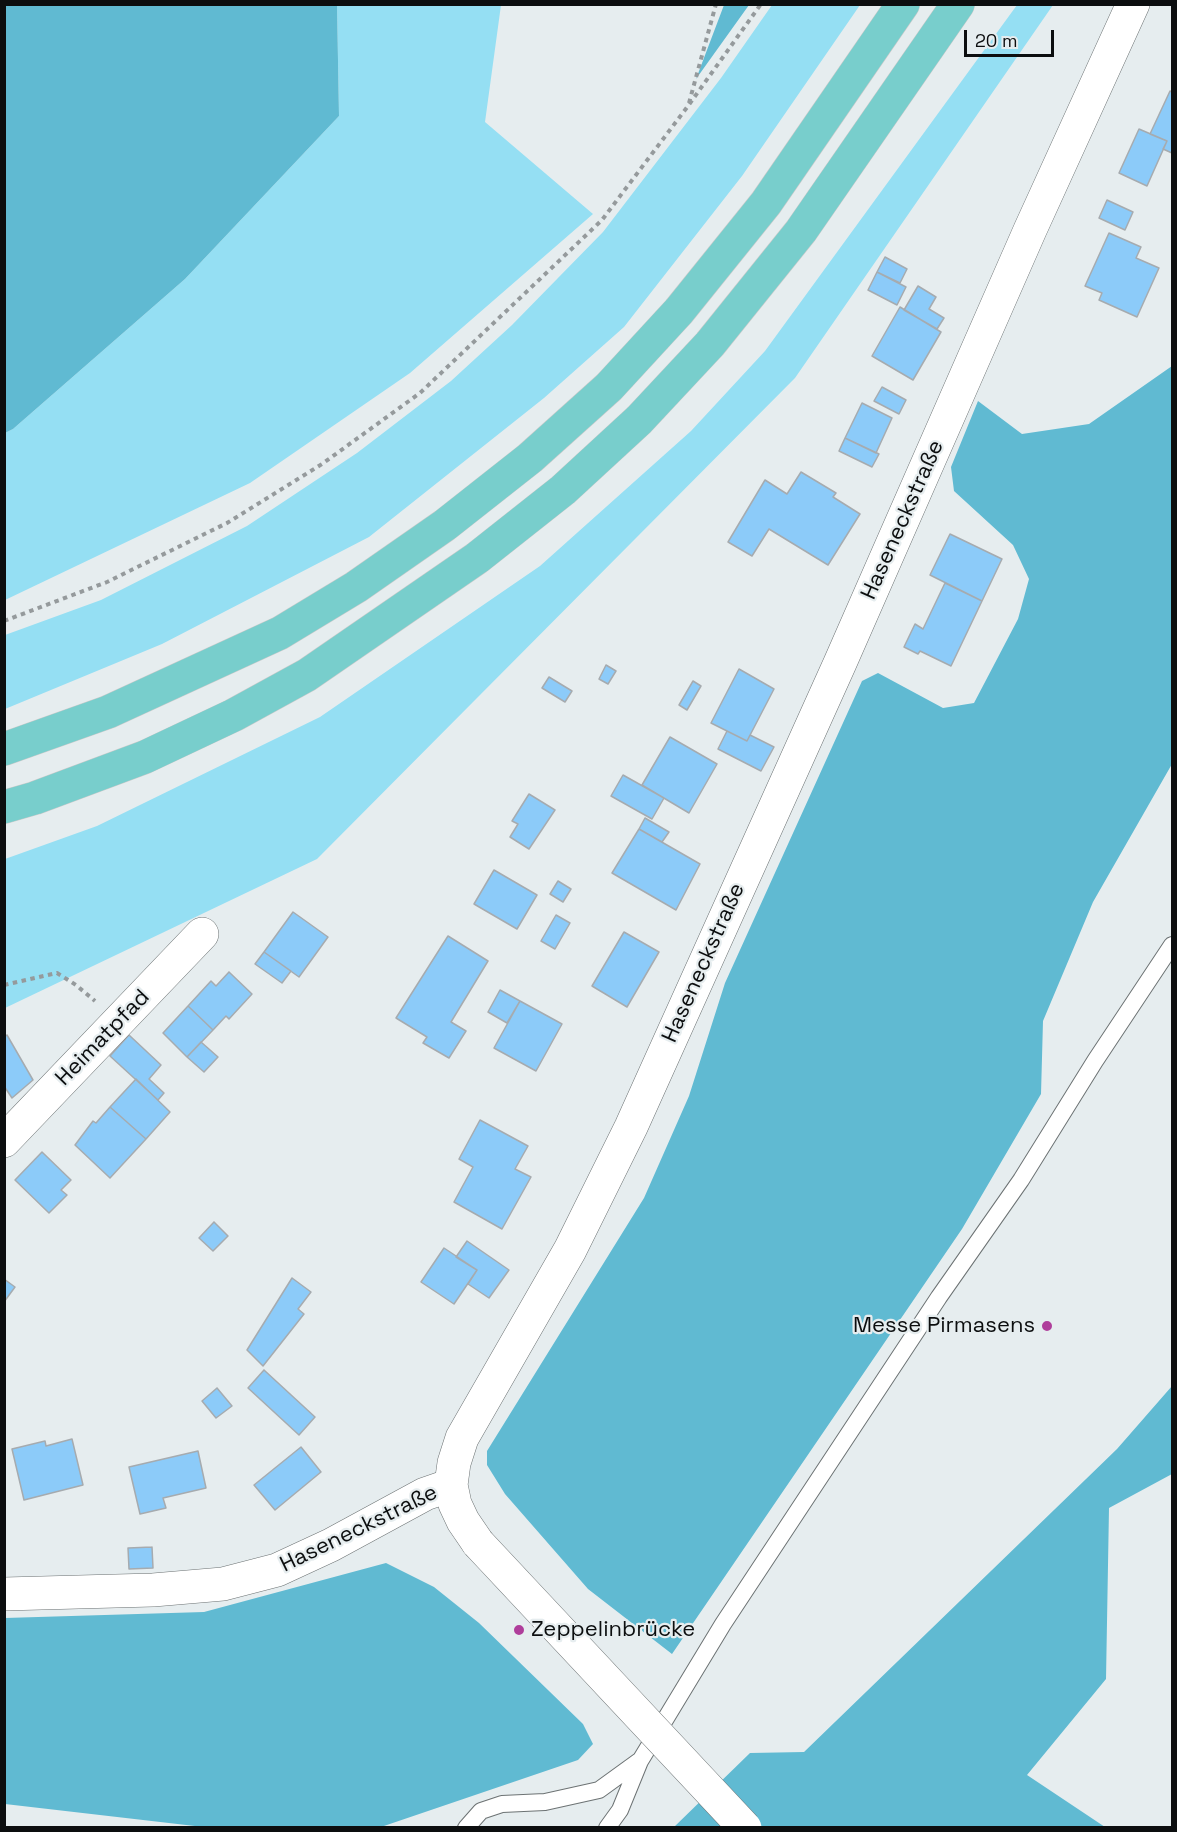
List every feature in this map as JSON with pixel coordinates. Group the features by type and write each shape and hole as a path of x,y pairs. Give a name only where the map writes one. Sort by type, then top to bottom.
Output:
{"highway":[{"path":"4,749 108,712 280,633 365,581 445,525 530,458 609,387 679,311 766,203 903,4"},
{"path":"4,807 35,798 145,757 234,715 308,675 477,558 563,489 639,420 710,344 801,231 958,4"}],"street":[{"name":"Haseneckstraße","path":"4,1594 153,1590 223,1584 277,1570 331,1545 424,1494 451,1485 454,1463 462,1438 570,1250 632,1127 1133,4"},
{"name":"Heimatpfad","path":"4,1141 202,934"},
{"path":"451,1485 455,1504 478,1543 746,1827"}],"lane":[{"path":"607,1827 620,1810 640,1761 723,1624 939,1297 1021,1180 1095,1061 1173,945"},
{"path":"466,1827 481,1811 502,1804 545,1802 599,1790 640,1761"},
{"path":"618,1827 620,1810"}],"path":[{"path":"688,106 716,4"},
{"path":"4,621 107,582 227,523 322,464 420,393 602,220 688,106 760,4"},
{"path":"4,985 57,973 76,985 118,1022"}],"shaded area":[{"path":"4,5 337,5 339,116 185,279 13,429 5,433"},
{"path":"337,5 501,5 485,122 593,214 410,373 250,483 5,600 5,433 13,429 185,279 339,116"},
{"path":"724,5 749,5 696,79"},
{"path":"772,5 860,5 742,176 624,327 544,398 369,537 162,644 5,709 5,635 101,600 247,526 357,453 451,381 512,325 603,232 721,78"},
{"path":"1017,5 1053,5 795,378 317,859 5,1008 5,859 97,826 320,717 540,566 691,431 765,351"},
{"path":"1172,366 1172,764 1093,902 1043,1021 1041,1094 962,1229 672,1654 588,1589 505,1494 487,1465 487,1451 644,1198 689,1096 725,983 862,681 878,673 943,708 974,703 1018,619 1029,579 1013,545 954,491 951,467 978,401 1022,434 1089,424"},
{"path":"1172,1386 1172,1474 1109,1508 1106,1679 1027,1775 1105,1827 673,1828 750,1753 804,1752 1117,1449"},
{"path":"386,1563 434,1587 479,1623 583,1724 593,1744 578,1760 381,1827 212,1828 5,1804 5,1618 204,1612"}],"building":[{"path":"1170,91 1172,92 1172,153 1163,149 1167,141 1150,134"},
{"path":"1139,129 1167,141 1147,186 1119,173"},
{"path":"1107,200 1133,212 1125,230 1099,218"},
{"path":"1109,233 1141,247 1136,258 1159,268 1137,317 1099,300 1102,293 1085,286"},
{"path":"885,257 907,269 900,283 877,272"},
{"path":"877,272 906,287 897,305 868,290"},
{"path":"918,286 936,297 929,309 944,318 937,329 904,310"},
{"path":"900,307 941,332 913,380 872,356"},
{"path":"882,387 906,400 899,414 874,401"},
{"path":"862,403 892,418 876,453 845,438"},
{"path":"845,438 879,454 872,467 839,451"},
{"path":"801,472 836,493 833,497 860,514 828,565 769,529 752,556 728,542 765,480 787,494"},
{"path":"950,534 1002,559 982,601 930,575"},
{"path":"945,583 982,601 951,666 920,651 918,654 904,647 915,624 923,629"},
{"path":"606,665 616,671 608,684 599,679"},
{"path":"739,669 774,689 747,741 711,723"},
{"path":"549,677 572,691 565,702 542,688"},
{"path":"693,681 701,686 687,710 679,705"},
{"path":"727,731 747,741 750,735 774,747 761,771 718,749"},
{"path":"670,737 717,764 689,813 642,785"},
{"path":"623,775 664,798 652,819 611,796"},
{"path":"529,794 555,810 529,849 510,837 518,824 512,821"},
{"path":"645,818 669,832 662,842 639,829"},
{"path":"639,829 700,864 676,910 612,873"},
{"path":"494,870 537,895 517,929 474,904"},
{"path":"558,881 571,889 563,902 550,894"},
{"path":"293,912 328,937 299,977 264,952"},
{"path":"556,915 570,923 555,949 541,941"},
{"path":"624,932 659,952 627,1007 592,986"},
{"path":"448,936 488,961 451,1022 466,1031 449,1058 423,1043 427,1037 396,1018"},
{"path":"264,952 291,971 282,983 255,964"},
{"path":"229,972 252,994 229,1019 226,1016 213,1030 188,1006 211,981 216,986"},
{"path":"500,990 520,1001 507,1023 488,1012"},
{"path":"520,1001 562,1024 536,1071 494,1048"},
{"path":"188,1006 213,1030 187,1057 163,1033"},
{"path":"7,1035 33,1080 12,1098 4,1086 4,1037"},
{"path":"129,1035 161,1065 149,1079 164,1093 158,1100 110,1056"},
{"path":"201,1042 218,1057 204,1072 187,1057"},
{"path":"136,1079 170,1112 146,1139 110,1107"},
{"path":"110,1107 146,1139 110,1178 75,1145 93,1121 96,1123"},
{"path":"480,1120 528,1146 515,1169 531,1177 502,1229 454,1202 473,1167 459,1159"},
{"path":"42,1152 71,1180 61,1190 67,1195 49,1213 15,1180"},
{"path":"214,1222 228,1236 213,1251 199,1238"},
{"path":"467,1241 509,1270 489,1298 468,1284 477,1270 456,1257"},
{"path":"444,1248 477,1270 454,1304 421,1282"},
{"path":"292,1278 311,1292 298,1309 304,1314 263,1366 247,1350"},
{"path":"4,1279 15,1287 4,1302"},
{"path":"264,1370 315,1417 299,1435 248,1388"},
{"path":"217,1388 232,1406 216,1418 202,1401"},
{"path":"72,1439 83,1485 24,1500 12,1449 45,1441 46,1446"},
{"path":"301,1447 321,1472 275,1510 254,1485"},
{"path":"198,1451 206,1488 163,1498 166,1508 140,1514 129,1467"},
{"path":"152,1547 153,1568 129,1569 128,1548"}],"place":[{"name":"Messe Pirmasens","path":"1047,1326"},
{"name":"Zeppelinbrücke","path":"519,1630"}]}
